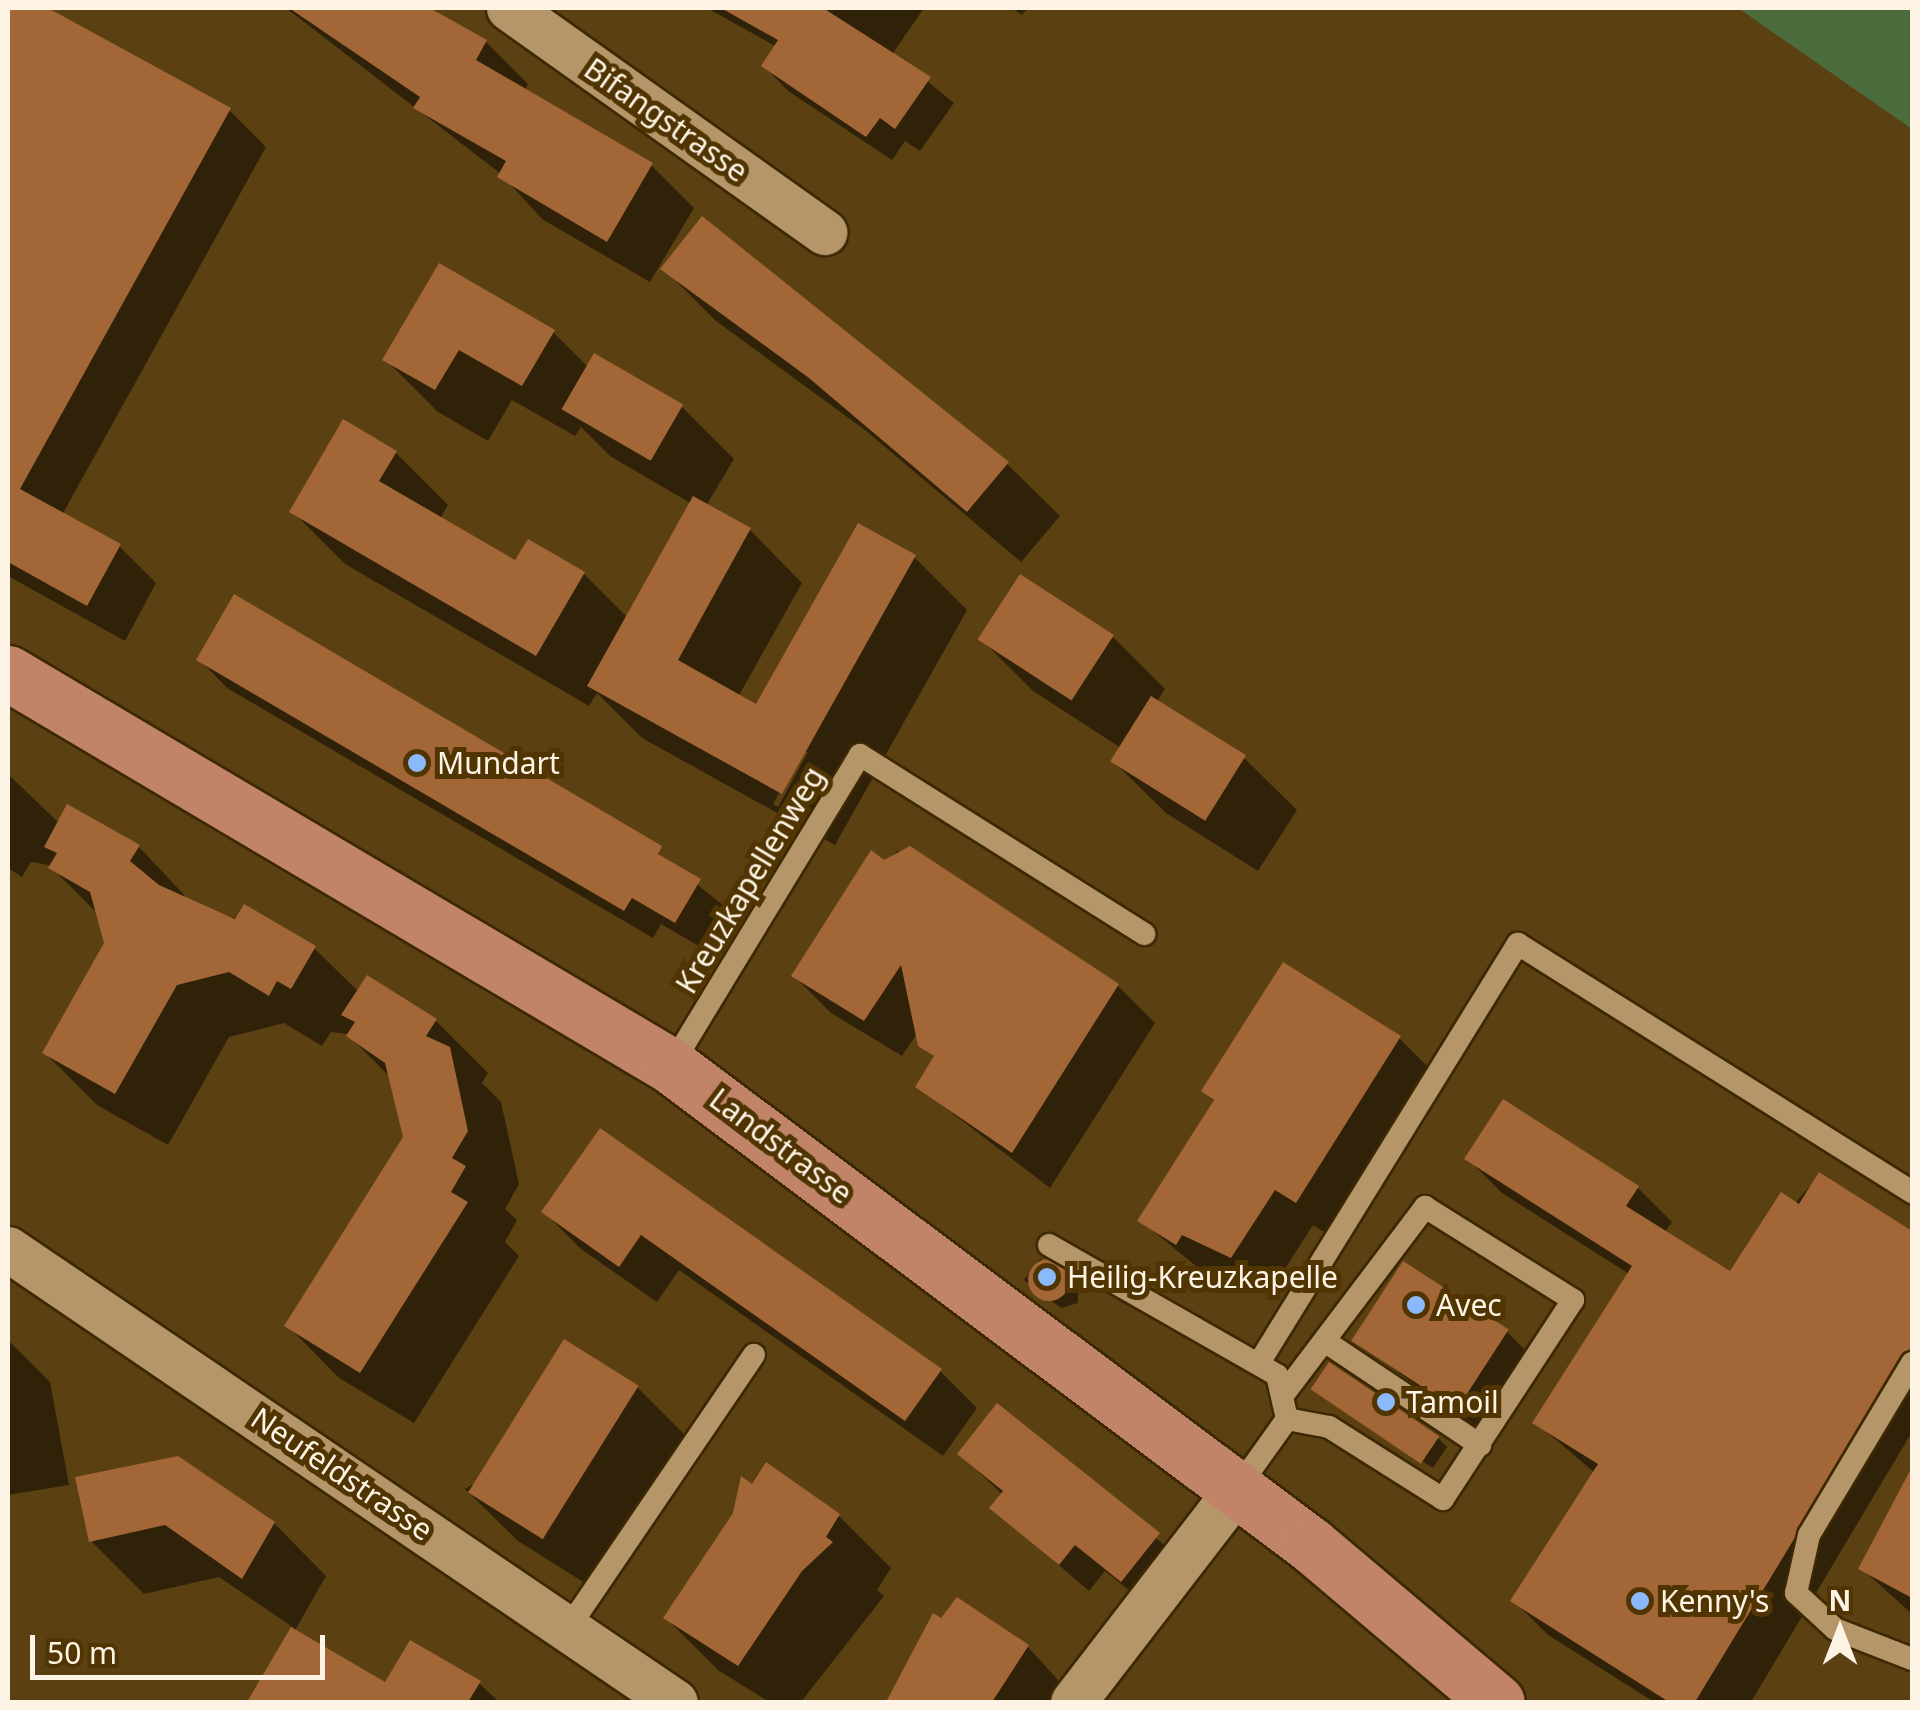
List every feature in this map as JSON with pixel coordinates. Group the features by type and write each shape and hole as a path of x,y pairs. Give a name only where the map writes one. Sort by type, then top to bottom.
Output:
{"main road":[{"name":"Landstrasse","path":"8,673 671,1066 1237,1489 1497,1702"}],"street":[{"name":"Bifangstrasse","path":"508,8 824,232"},
{"name":"Neufeldstrasse","path":"8,1249 570,1627 675,1702"},
{"path":"1073,1702 1237,1489"}],"lane":[{"name":"Kreuzkapellenweg","path":"671,1066 860,754 1144,934"},
{"path":"1262,1358 1518,944 1912,1192"},
{"path":"1286,1392 1329,1344 1425,1207 1573,1300 1443,1499 1329,1427 1287,1419"},
{"path":"1049,1244 1262,1358 1286,1392 1287,1419 1237,1489"},
{"path":"1329,1344 1480,1445"},
{"path":"570,1627 754,1355"},
{"path":"1912,1364 1809,1534 1796,1593 1835,1629 1912,1659"}],"green space":[{"path":"1738,8 1912,8 1912,129 1906,125"}],"building":[{"path":"8,8 48,8 231,108 20,489 121,544 87,606 8,562"},
{"path":"289,8 430,8 487,40 476,60 653,163 607,242 497,177 506,161 413,108 420,97"},
{"path":"721,8 823,8 931,77 895,129 880,118 866,137 761,66 778,40"},
{"path":"702,216 1009,462 967,512 809,378 660,269"},
{"path":"439,263 555,330 522,386 459,350 435,390 382,360"},
{"path":"594,353 683,405 651,461 562,409"},
{"path":"343,419 397,451 379,481 515,560 528,539 585,572 536,656 289,512"},
{"path":"693,496 751,528 678,660 756,704 858,523 916,555 782,794 587,686"},
{"path":"1020,574 1114,635 1071,700 978,639"},
{"path":"234,594 662,846 658,854 701,879 675,923 632,898 624,911 196,660"},
{"path":"1151,696 1246,755 1205,821 1110,761"},
{"path":"67,804 140,845 130,861 159,885 235,919 244,904 316,946 291,989 277,981 269,996 229,972 177,985 115,1094 42,1053 104,943 90,892 48,868 57,853 44,847"},
{"path":"910,846 1119,984 1012,1153 915,1087 934,1056 918,1046 901,965 864,1021 791,976 871,850 884,860"},
{"path":"1283,962 1401,1036 1296,1203 1275,1190 1231,1258 1182,1235 1176,1245 1137,1221 1214,1100 1201,1091"},
{"path":"367,975 437,1019 426,1036 450,1047 468,1131 452,1158 466,1166 451,1192 468,1202 360,1373 284,1326 403,1137 385,1063 346,1036 355,1022 341,1015"},
{"path":"1503,1099 1639,1186 1626,1206 1730,1271 1781,1192 1799,1204 1819,1172 1912,1231 1912,1345 1695,1702 1669,1702 1510,1601 1598,1464 1532,1423 1632,1266 1464,1159"},
{"path":"600,1128 942,1369 905,1421 641,1235 619,1267 541,1212"},
{"name":"Heilig-Kreuzkapelle","path":"1049,1259 1064,1265 1070,1280 1064,1295 1049,1301 1034,1295 1028,1280 1034,1265"},
{"path":"1403,1261 1509,1330 1457,1409 1351,1341"},
{"path":"564,1339 639,1386 543,1539 468,1492"},
{"path":"1329,1362 1439,1436 1421,1464 1311,1389"},
{"path":"997,1403 1160,1533 1121,1582 1075,1545 1059,1565 989,1508 1003,1491 957,1454"},
{"path":"178,1456 275,1522 242,1579 165,1525 89,1542 75,1477"},
{"path":"766,1462 840,1514 826,1537 833,1542 802,1571 738,1666 663,1618 733,1513 741,1476 752,1484"},
{"path":"1912,1467 1912,1598 1858,1569"},
{"path":"957,1597 1029,1645 992,1702 886,1702 933,1613 941,1618"},
{"path":"291,1627 385,1682 410,1640 481,1681 468,1702 247,1702"}],"place":[{"name":"Mundart","path":"417,763"},
{"name":"Heilig-Kreuzkapelle","path":"1047,1277"},
{"name":"Avec","path":"1416,1305"},
{"name":"Tamoil","path":"1386,1402"},
{"name":"Kenny's","path":"1640,1601"}]}
